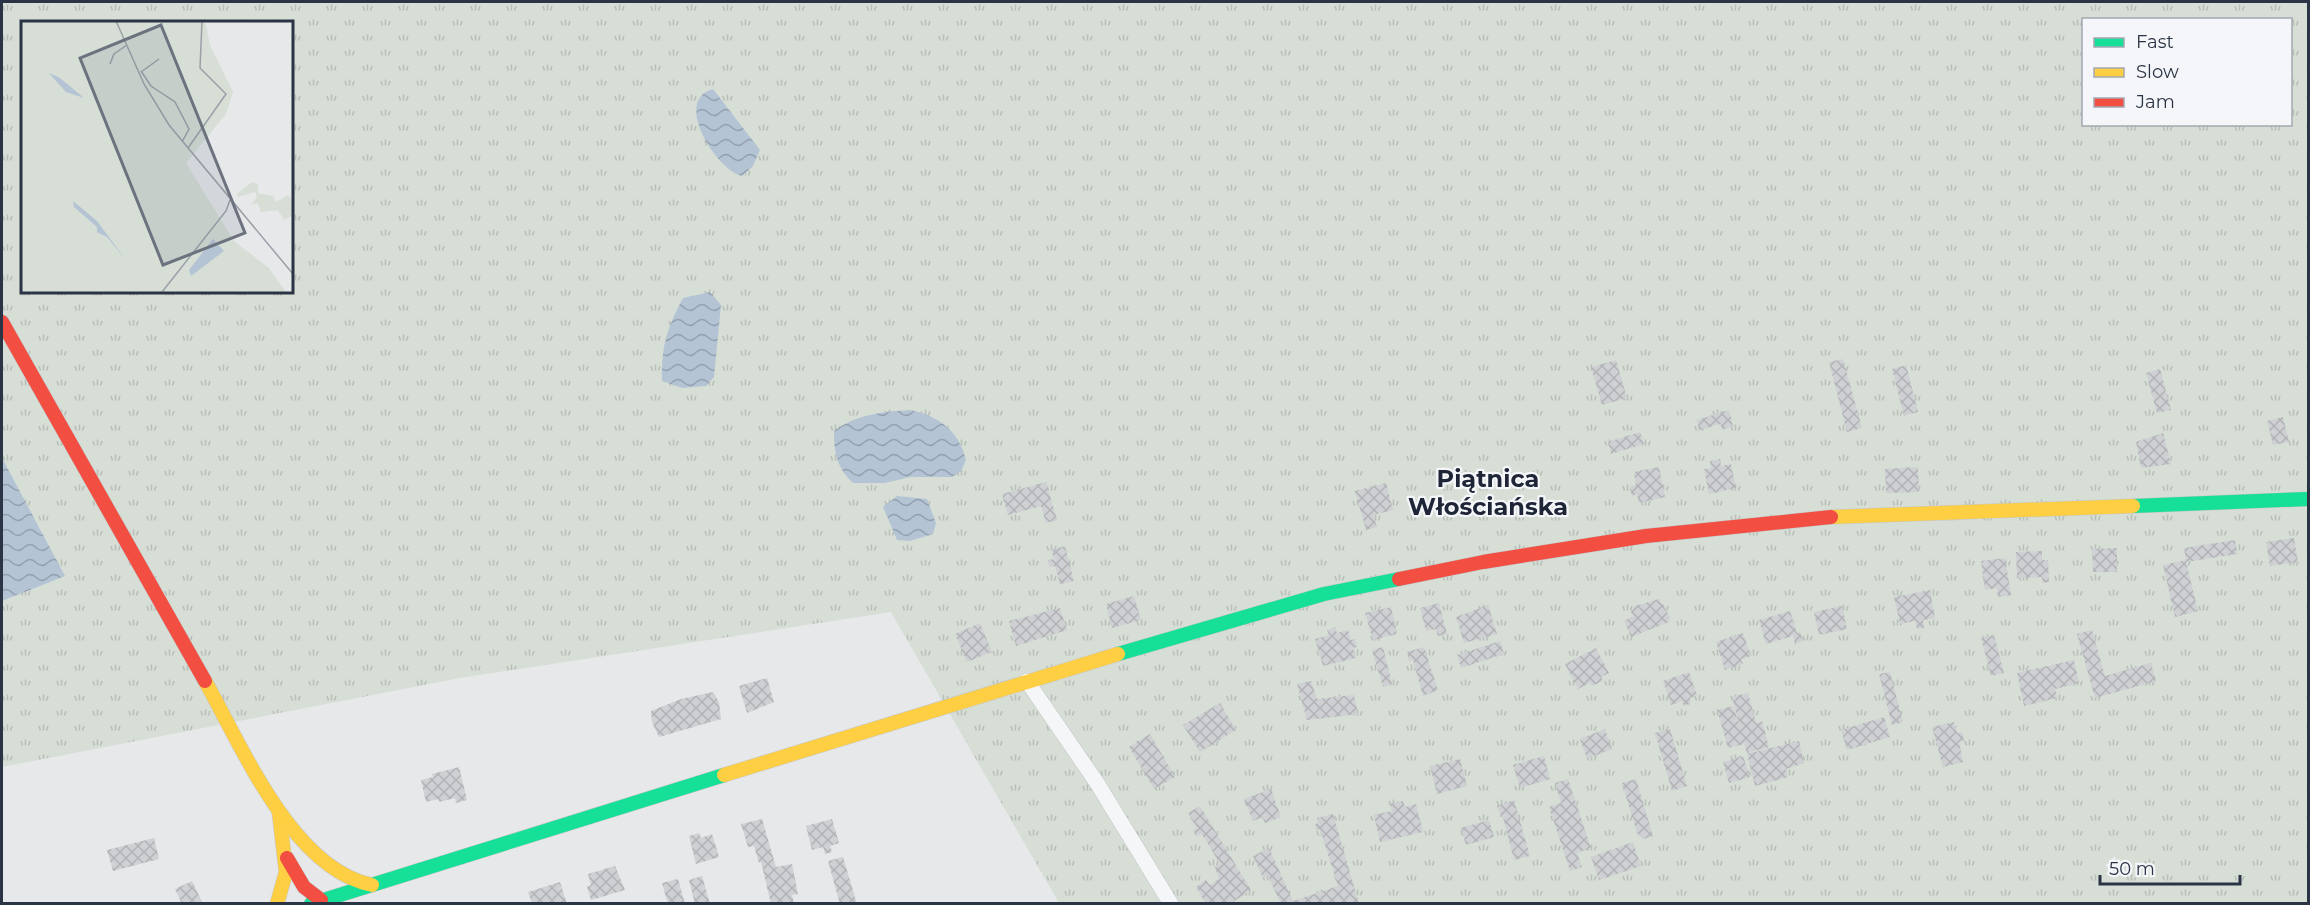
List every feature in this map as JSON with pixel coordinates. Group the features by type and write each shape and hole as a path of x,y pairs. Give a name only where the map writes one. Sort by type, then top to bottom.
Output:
{"street":[{"path":"2,322 279,812 314,854 344,878 372,885"},
{"path":"316,902 1028,681 1324,594 1483,562 1646,537 1813,518 2308,499"},
{"path":"1028,681 1097,783 1171,903"},
{"path":"277,903 286,879 286,856 279,812"},
{"path":"314,854 321,876 316,902"},
{"path":"286,856 304,887 316,902"}],"green space":[{"path":"2,2 2308,2 2308,903 1059,903 891,612 460,678 2,767"}],"water":[{"path":"713,89 760,150 753,166 742,176 732,171 711,149 697,120 697,106 701,96"},
{"path":"710,292 721,305 714,377 706,386 682,388 662,381 666,338 683,298"},
{"path":"910,410 930,416 953,433 966,460 961,471 952,477 910,477 885,483 853,483 843,472 837,460 834,431 861,417"},
{"path":"2,458 65,576 2,601"},
{"path":"897,496 927,499 936,523 933,534 910,541 897,540 883,507"}],"building":[{"path":"1843,359 1862,428 1847,432 1829,362"},
{"path":"1616,360 1627,398 1602,405 1591,367"},
{"path":"1906,365 1918,412 1904,416 1892,369"},
{"path":"2160,369 2171,410 2157,413 2146,373"},
{"path":"1729,410 1733,426 1722,430 1721,424 1699,430 1697,420"},
{"path":"2283,417 2289,442 2273,445 2267,421"},
{"path":"1640,432 1644,444 1611,454 1608,442"},
{"path":"2163,433 2171,464 2141,468 2136,442"},
{"path":"1720,459 1721,466 1731,464 1736,488 1709,494 1704,469 1711,468 1710,461"},
{"path":"1659,467 1665,497 1639,503 1637,494 1632,496 1630,487 1636,485 1634,472"},
{"path":"1918,467 1919,492 1886,493 1885,469"},
{"path":"1046,482 1057,520 1046,523 1041,506 1008,515 1002,494"},
{"path":"1386,483 1393,510 1373,515 1377,527 1366,530 1355,491"},
{"path":"2294,538 2298,562 2270,566 2266,542"},
{"path":"2235,540 2237,554 2186,562 2198,611 2175,617 2163,565 2186,560 2184,548"},
{"path":"1065,546 1074,581 1060,584 1055,566 1049,567 1048,560 1054,559 1051,550"},
{"path":"2117,548 2117,572 2093,572 2092,549"},
{"path":"2042,551 2042,560 2048,560 2049,582 2042,583 2042,577 2017,578 2016,552"},
{"path":"2005,558 2011,595 1998,597 1997,588 1985,590 1981,561"},
{"path":"1930,590 1935,618 1923,620 1924,628 1917,629 1915,621 1900,624 1894,597"},
{"path":"1134,596 1141,620 1112,628 1106,604"},
{"path":"1659,599 1670,617 1669,622 1631,637 1624,621 1633,616 1631,612 1635,606"},
{"path":"1439,603 1447,634 1438,636 1436,629 1426,631 1420,608"},
{"path":"1488,605 1497,634 1464,643 1456,617"},
{"path":"1842,606 1847,629 1819,635 1814,612"},
{"path":"1391,607 1397,634 1373,640 1365,613"},
{"path":"1060,608 1067,630 1016,646 1009,621"},
{"path":"1790,611 1797,633 1800,632 1803,641 1795,644 1793,636 1766,644 1759,620"},
{"path":"980,623 992,652 967,662 955,634"},
{"path":"1335,627 1337,633 1348,630 1351,640 1355,639 1357,647 1353,648 1356,658 1323,666 1315,639 1329,635 1327,630"},
{"path":"2092,630 2105,676 2151,663 2156,681 2095,698 2077,634"},
{"path":"1743,633 1751,656 1741,659 1743,664 1725,670 1716,642"},
{"path":"1994,635 2004,673 1991,676 1981,638"},
{"path":"1500,641 1504,654 1461,668 1457,655"},
{"path":"1383,647 1392,684 1383,687 1372,650"},
{"path":"1424,647 1438,690 1423,696 1413,660 1409,661 1407,652"},
{"path":"1596,648 1609,673 1601,677 1603,681 1592,686 1590,683 1578,689 1565,664"},
{"path":"2074,660 2079,683 2055,689 2057,698 2024,706 2017,673"},
{"path":"1689,672 1697,695 1690,698 1690,704 1684,706 1682,701 1671,705 1663,681"},
{"path":"1890,672 1903,722 1892,725 1879,674"},
{"path":"767,678 774,702 747,713 739,686"},
{"path":"1311,681 1317,699 1354,695 1358,714 1307,720 1297,684"},
{"path":"713,692 719,702 721,719 659,737 652,722 651,711 681,699"},
{"path":"1748,693 1756,723 1762,721 1769,747 1747,753 1744,744 1728,748 1717,710 1733,706 1740,727 1732,697"},
{"path":"1220,703 1236,730 1200,752 1183,725"},
{"path":"1884,717 1890,737 1847,750 1841,730"},
{"path":"1954,722 1957,733 1962,732 1964,741 1959,742 1963,762 1943,767 1932,727"},
{"path":"1605,729 1612,749 1587,759 1580,739"},
{"path":"1670,729 1687,786 1672,791 1655,733"},
{"path":"1150,734 1175,777 1154,789 1129,747"},
{"path":"1799,741 1804,763 1786,769 1788,777 1755,786 1747,754"},
{"path":"1544,756 1550,779 1520,788 1513,765"},
{"path":"1743,756 1750,777 1729,783 1723,762"},
{"path":"1460,759 1467,786 1437,794 1430,766"},
{"path":"459,767 467,800 456,803 455,798 426,802 421,780 433,777 432,774"},
{"path":"1568,779 1591,848 1577,853 1582,867 1570,871 1549,807 1561,803 1555,783"},
{"path":"1636,779 1653,836 1644,839 1637,833 1622,783"},
{"path":"1271,789 1281,817 1265,823 1263,817 1253,821 1244,799"},
{"path":"1514,800 1530,856 1514,860 1503,817 1497,806"},
{"path":"1403,801 1405,807 1416,804 1423,832 1380,842 1374,815 1392,811 1390,804"},
{"path":"1200,806 1251,890 1230,904 1206,904 1196,887 1206,880 1210,885 1219,879 1215,867 1220,864 1205,839 1201,834 1196,836 1193,830 1197,828 1188,813"},
{"path":"1333,814 1359,904 1281,904 1268,876 1263,878 1253,856 1269,848 1293,901 1338,886 1320,829 1317,830 1315,824 1318,823 1317,818"},
{"path":"762,819 776,867 792,864 798,894 792,895 794,904 771,904 761,862 759,863 754,846 748,847 741,824"},
{"path":"832,819 839,843 830,846 832,852 825,854 823,847 812,850 806,826"},
{"path":"1489,820 1494,837 1466,845 1461,828"},
{"path":"699,833 701,838 712,834 719,857 696,864 689,836"},
{"path":"154,838 159,859 113,871 107,850"},
{"path":"1633,842 1641,866 1599,880 1591,857"},
{"path":"843,857 857,904 840,904 828,861"},
{"path":"615,866 625,890 591,900 587,887 591,885 588,874"},
{"path":"702,876 710,904 695,904 689,880"},
{"path":"678,879 685,904 668,904 662,883"},
{"path":"192,881 203,904 182,904 175,889"},
{"path":"560,882 567,904 532,904 528,892"}],"traffic: fast":[{"path":"2133,506 2308,499"},
{"path":"1118,654 1324,594 1399,579"},
{"path":"311,904 724,775"}],"traffic: slow":[{"path":"1831,517 2133,506"},
{"path":"724,775 1118,654"},
{"path":"205,681 253,770 294,831 317,856 343,874 372,885"},
{"path":"277,904 286,872 279,812"}],"traffic: jam":[{"path":"2,322 205,681"},
{"path":"1399,579 1483,562 1646,536 1831,517"},
{"path":"287,858 304,887 321,900"}],"district":[{"name":"Piątnica Włościańska","path":"1488,492"}]}
